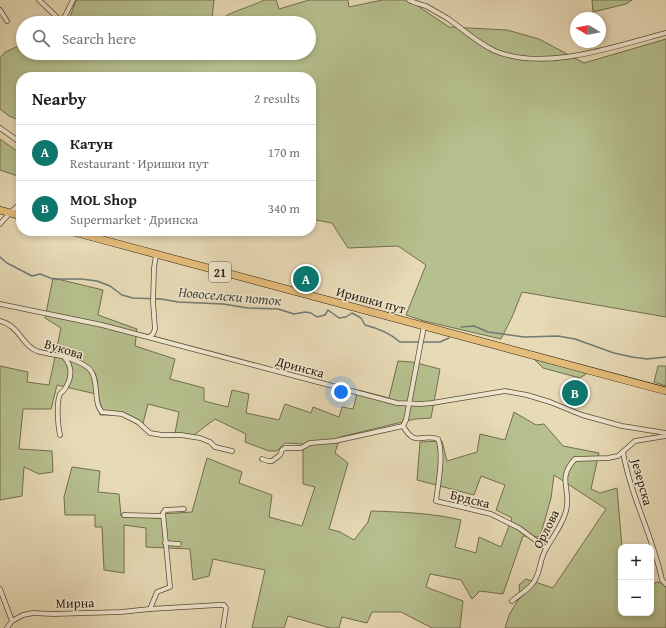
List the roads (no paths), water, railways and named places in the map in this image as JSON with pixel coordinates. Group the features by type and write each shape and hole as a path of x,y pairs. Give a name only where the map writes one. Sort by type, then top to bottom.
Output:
{"main road":[{"path":"0,210 16,215"},
{"name":"Иришки пут","path":"88,236 666,391"}],"street":[{"path":"39,0 56,16"},
{"path":"65,16 73,0"},
{"path":"409,0 437,13 478,42 494,51 522,58 539,59 561,57 589,52 666,33"},
{"path":"0,10 7,21"},
{"path":"0,128 16,139"},
{"path":"0,224 16,208"},
{"path":"156,255 153,302 155,329 160,339"},
{"name":"Дринска","path":"0,304 82,320 149,336 202,352 389,401 408,404 432,403 505,391 527,395 550,402 582,415 622,426 666,435"},
{"name":"Вукова","path":"0,321 16,330 30,347 37,351 63,356 87,366 93,375 100,410 102,412 122,414 138,422 150,433 200,438 210,442 215,447 232,451"},
{"path":"262,459 272,461 280,456 284,448 301,448 310,443 335,441 403,426 406,420 424,326"},
{"path":"149,336 153,334 155,329"},
{"path":"60,435 58,407 60,395 70,376 71,367 63,356"},
{"name":"Брдска","path":"403,426 409,436 413,438 432,437 438,439 440,450 439,487 436,501 491,514 519,528 546,548"},
{"name":"Орлова","path":"512,601 535,580 538,575 546,548 562,524 567,509 565,477 575,459 608,458 618,456 635,441 666,435"},
{"name":"Језерска","path":"623,452 626,472 632,492 650,537 662,580 666,584"},
{"path":"150,609 157,592 170,587 162,516 163,513 165,510 184,509"},
{"path":"124,515 162,516"},
{"path":"166,543 179,544"},
{"path":"0,588 12,621"},
{"name":"Мирна","path":"6,628 12,621 23,615 33,613 53,614 122,612 224,605 227,610 223,628"}],"waterway":[{"name":"Новоселски поток","path":"0,257 7,263 32,276 40,274 53,279 81,279 97,281 110,286 122,295 133,298 223,304 248,308 278,309 294,314 305,312 311,313 317,317 325,315 328,310 339,318 346,317 352,313 361,318 365,325 383,331 400,342 440,342 449,338"},
{"name":"Новоселски поток","path":"461,327 474,326 488,332 524,337 558,336 575,339 614,353 632,357 647,359 666,357"}],"place":[{"name":"Катун","path":"306,279"},
{"name":"MOL Shop","path":"575,393"}]}
